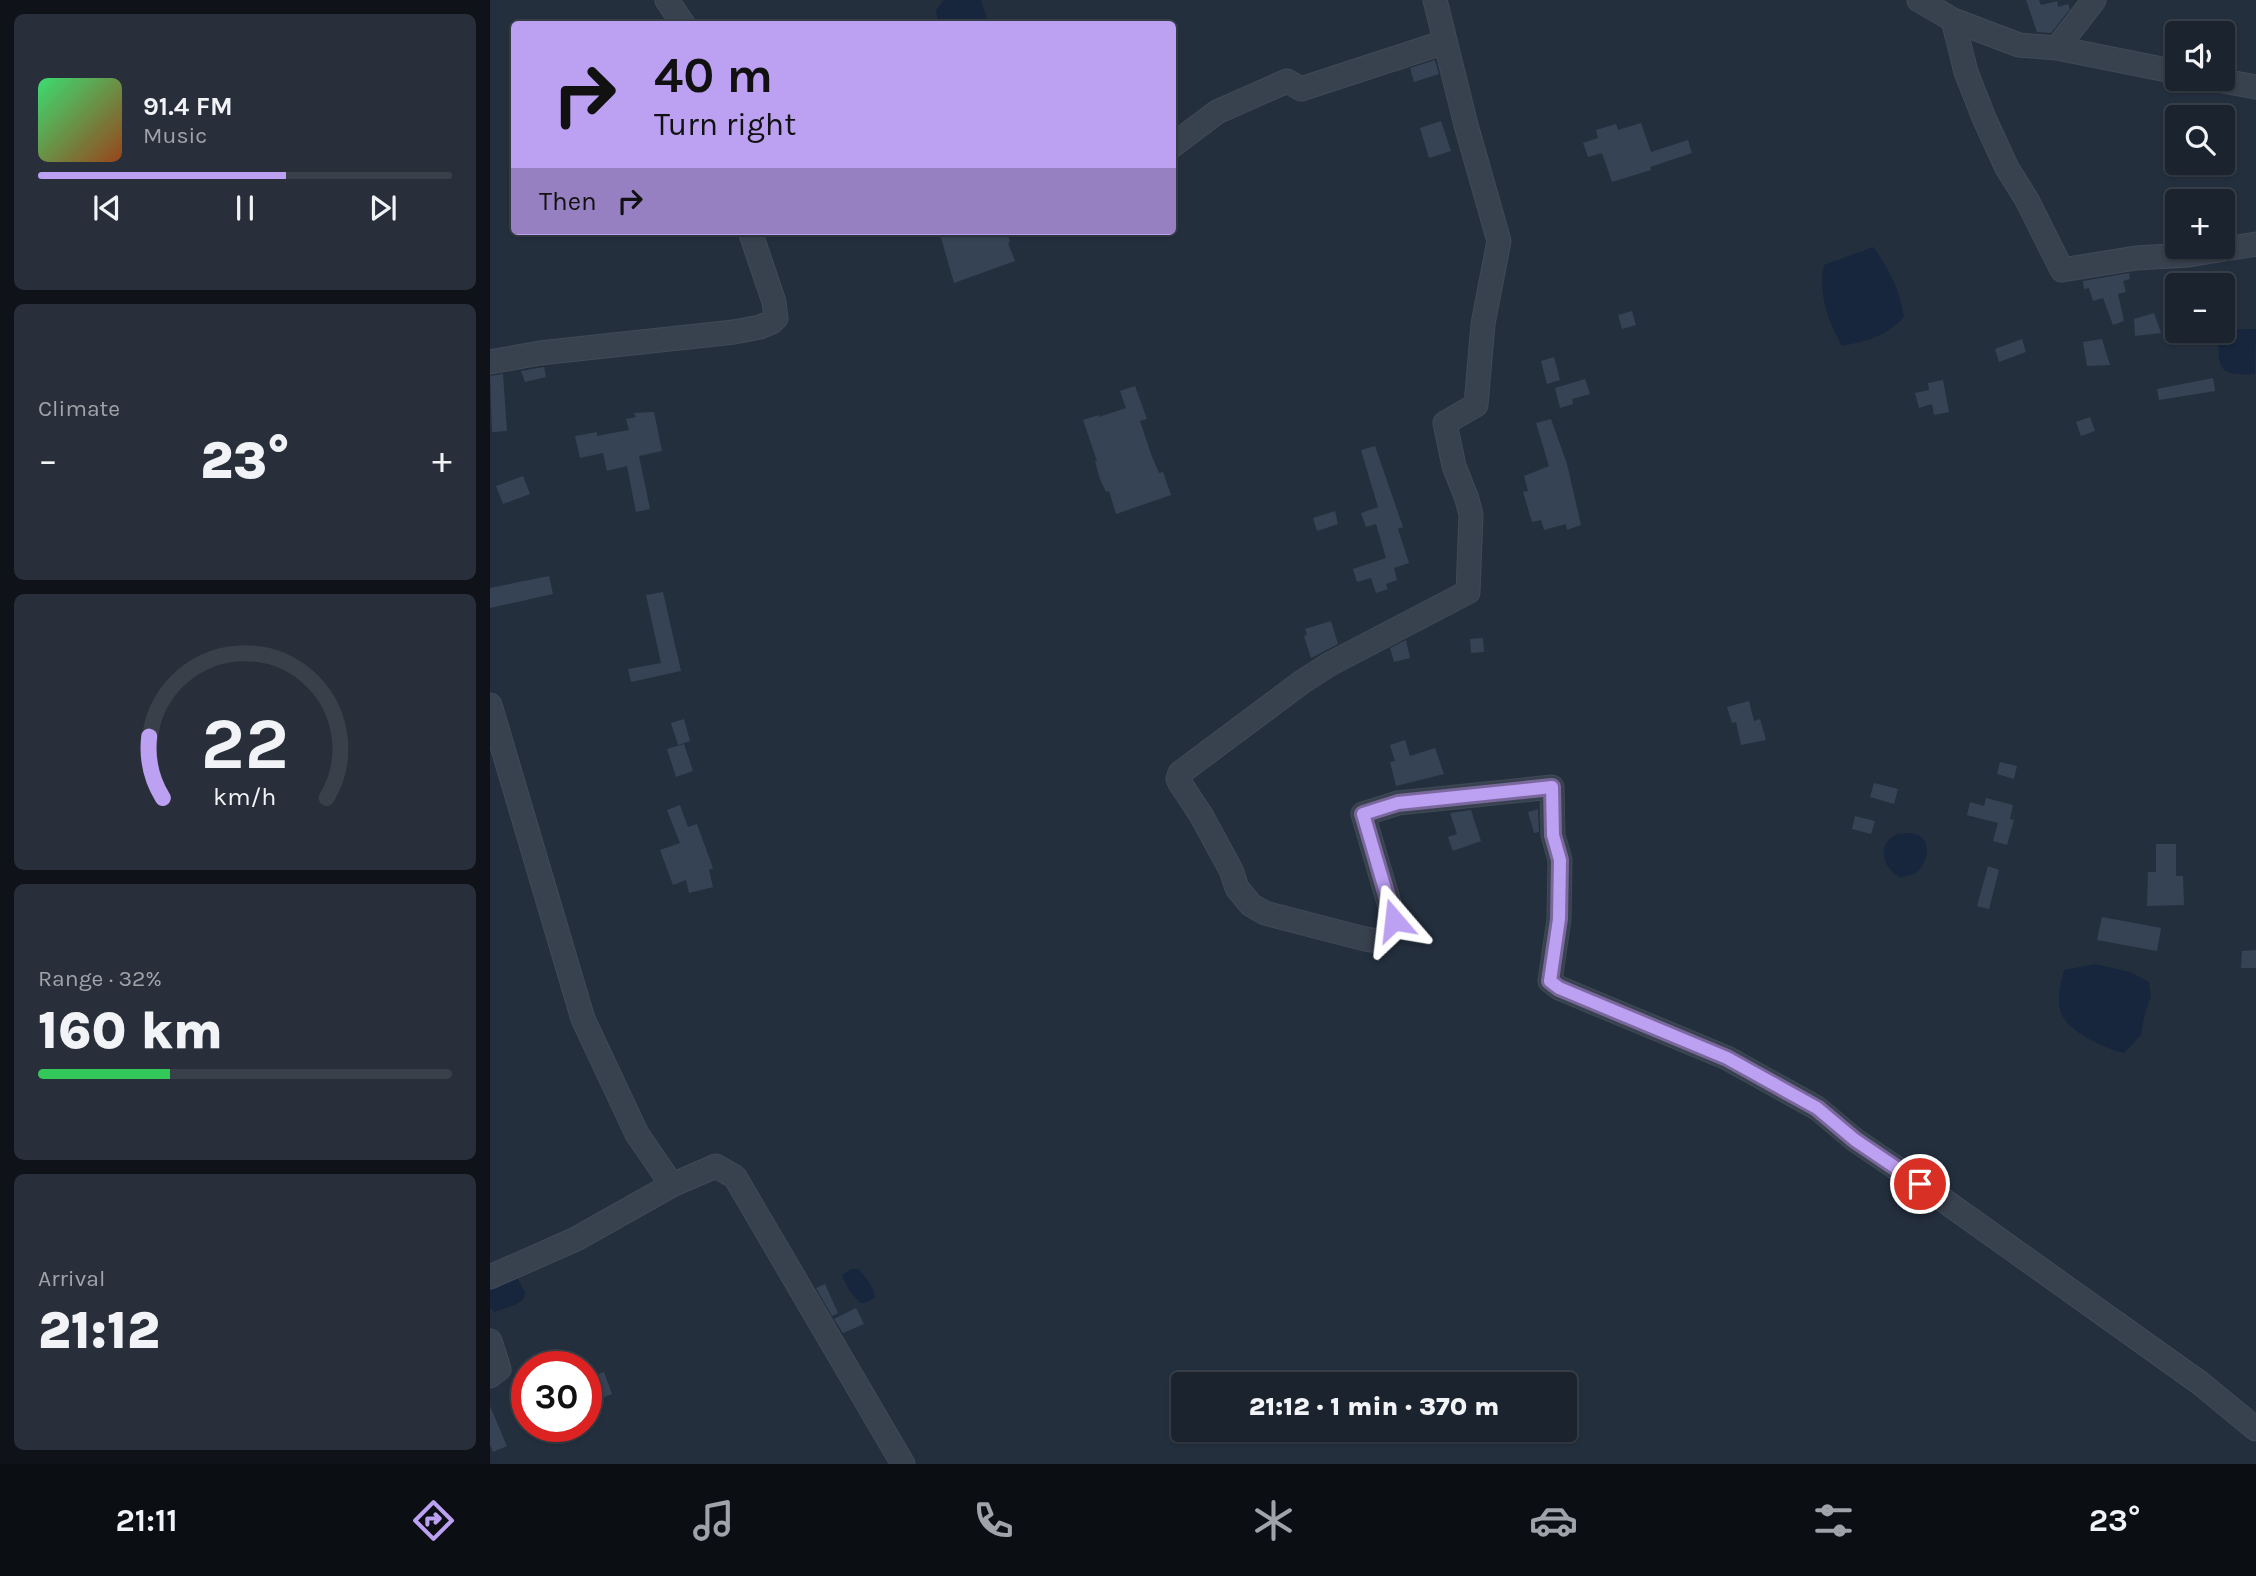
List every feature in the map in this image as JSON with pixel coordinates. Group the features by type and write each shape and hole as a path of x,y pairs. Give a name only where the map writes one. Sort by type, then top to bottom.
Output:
{"street":[{"path":"667,0 681,21"},
{"path":"1435,0 1499,241 1483,324 1476,405 1446,423 1454,467 1471,515 1468,592 1302,681 1180,773 1178,779 1202,815 1231,870 1237,888 1251,905 1265,913 1365,939 1384,939 1394,920 1363,814 1398,803 1552,787 1553,835 1560,860 1559,907 1550,981 1559,988 1727,1058 1817,1108 1855,1140 2200,1383 2256,1429"},
{"path":"1919,0 1953,20 2019,45 2057,48 2165,70"},
{"path":"2057,48 2094,0"},
{"path":"1953,20 1966,72 1984,118 2062,270 2256,244"},
{"path":"1176,143 1217,112 1287,81 1301,89 1445,42"},
{"path":"2235,83 2256,87"},
{"path":"490,362 540,353 734,332 772,322 776,318 774,302 751,235"},
{"path":"490,705 583,1019 637,1133 672,1185"},
{"path":"490,1277 576,1239 672,1185 716,1166 735,1177 903,1464"},
{"path":"490,1341 499,1369 490,1376"}],"water":[{"path":"944,0 981,0 988,21 938,21 936,10"},
{"path":"1873,247 1893,280 1904,317 1876,337 1842,346 1832,327 1823,297 1824,265"},
{"path":"2256,329 2255,374 2230,373 2221,366 2219,343 2235,343 2235,330"},
{"path":"1897,834 1921,836 1927,851 1921,868 1901,878 1889,868 1884,856 1886,844"},
{"path":"2095,964 2130,972 2149,982 2151,996 2141,1035 2124,1053 2098,1044 2079,1033 2061,1013 2059,997 2064,970"},
{"path":"851,1269 858,1269 864,1275 875,1298 860,1303 849,1290 842,1275"},
{"path":"516,1276 525,1292 524,1299 494,1312 490,1307 490,1283"}],"building":[{"path":"2026,0 2039,0 2041,5 2057,1 2058,7 2068,4 2070,9 2051,33 2037,32"},
{"path":"1435,60 1439,74 1414,82 1410,68"},
{"path":"1441,121 1451,151 1429,158 1420,128"},
{"path":"1641,123 1651,152 1688,140 1692,153 1612,182 1602,153 1588,157 1583,143 1598,138 1596,130 1616,124 1618,130"},
{"path":"940,235 1008,235 1008,243 1015,261 954,283"},
{"path":"2129,273 2130,279 2123,281 2126,292 2118,294 2124,321 2113,325 2103,298 2093,301 2089,288 2084,289 2083,281"},
{"path":"1632,311 1636,325 1622,329 1618,315"},
{"path":"2154,313 2161,333 2135,336 2134,319"},
{"path":"2022,339 2026,352 1999,362 1995,349"},
{"path":"2102,339 2110,365 2087,366 2083,342"},
{"path":"1554,357 1560,380 1547,384 1541,361"},
{"path":"544,367 546,377 525,382 521,371"},
{"path":"503,374 507,431 492,432 490,376"},
{"path":"2213,378 2215,391 2159,400 2157,389"},
{"path":"1585,379 1590,394 1572,399 1573,404 1560,408 1555,388"},
{"path":"1943,380 1949,412 1934,415 1932,404 1919,408 1915,393 1929,390 1928,383"},
{"path":"1135,386 1147,419 1140,421 1151,454 1159,473 1163,472 1171,495 1116,514 1109,491 1106,492 1100,479 1097,461 1083,420 1126,408 1120,391"},
{"path":"654,412 662,451 639,456 650,509 636,512 627,466 607,471 603,453 580,458 575,436 597,432 597,436 629,430 626,419 636,417 634,413"},
{"path":"2090,417 2095,431 2081,436 2076,422"},
{"path":"1551,419 1567,464 1581,525 1567,530 1566,524 1544,530 1541,520 1532,522 1523,492 1528,491 1524,476 1549,466 1536,423"},
{"path":"1375,446 1403,527 1398,529 1409,563 1394,568 1397,580 1386,584 1388,589 1376,593 1371,578 1357,582 1353,569 1386,558 1376,524 1366,527 1361,513 1378,507 1361,450"},
{"path":"523,476 530,494 503,504 496,486"},
{"path":"1335,511 1338,524 1317,531 1313,518"},
{"path":"549,576 553,594 490,608 490,588"},
{"path":"663,592 681,671 631,682 628,669 661,663 646,595"},
{"path":"1331,621 1338,644 1311,658 1304,636 1307,635 1305,629"},
{"path":"1483,638 1484,652 1471,653 1470,639"},
{"path":"1406,640 1410,658 1394,662 1390,648"},
{"path":"1749,701 1754,721 1760,719 1766,740 1741,745 1736,722 1732,723 1727,707"},
{"path":"684,719 690,741 678,745 671,723"},
{"path":"1405,740 1410,756 1435,748 1444,774 1396,786 1390,762 1395,761 1390,745"},
{"path":"684,744 693,771 676,777 667,749"},
{"path":"2000,762 2017,766 2014,779 1997,774"},
{"path":"1874,783 1898,789 1894,804 1870,797"},
{"path":"1986,798 2013,805 2010,819 2014,820 2007,845 1993,841 1998,823 1967,815 1970,802 1984,806"},
{"path":"680,805 688,827 697,824 713,868 709,870 713,887 689,893 686,880 673,885 660,850 680,843 667,810"},
{"path":"1538,809 1539,832 1534,833 1528,812"},
{"path":"1471,810 1481,841 1453,851 1448,837 1457,834 1450,813"},
{"path":"1855,816 1875,821 1871,834 1852,829"},
{"path":"2156,844 2176,844 2176,876 2183,876 2184,905 2147,906 2148,872 2156,872"},
{"path":"1988,866 1999,870 1989,909 1977,906"},
{"path":"2102,917 2161,928 2157,951 2097,940"},
{"path":"2256,950 2256,968 2241,968 2242,951"},
{"path":"825,1284 838,1313 832,1316 816,1288"},
{"path":"856,1308 864,1324 843,1333 834,1319"},
{"path":"604,1372 612,1394 602,1398"},
{"path":"490,1406 507,1446 493,1452 490,1445"}],"route":[{"path":"1394,920 1363,814 1398,803 1552,787 1553,835 1560,860 1559,919 1550,981 1559,988 1727,1058 1817,1108 1855,1140 1920,1184"}]}
